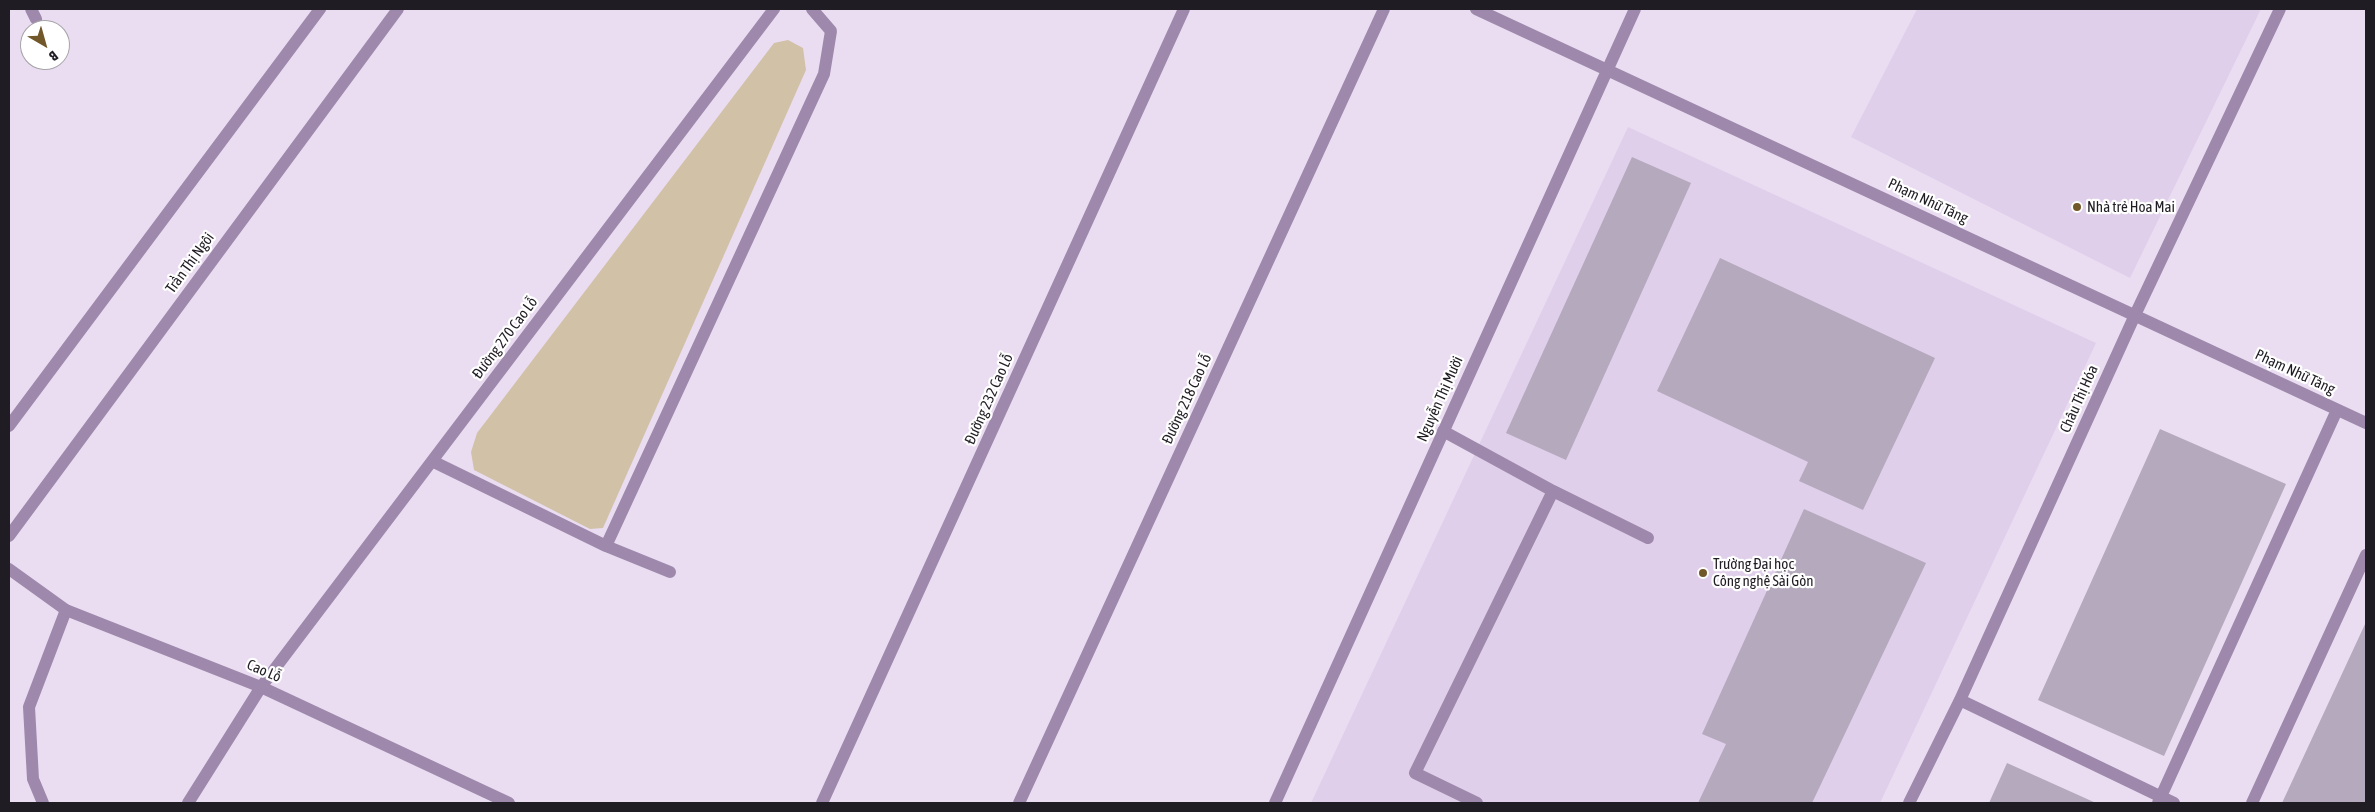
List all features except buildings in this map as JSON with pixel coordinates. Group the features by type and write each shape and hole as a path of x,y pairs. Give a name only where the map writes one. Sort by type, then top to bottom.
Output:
{"street":[{"path":"9,426 320,9"},
{"name":"Trần Thị Ngôi","path":"9,536 398,9"},
{"name":"Đường 270 Cao Lỗ","path":"188,803 261,687 774,9"},
{"path":"606,546 824,74 831,31 812,9"},
{"name":"Đường 232 Cao Lỗ","path":"822,803 1184,9"},
{"name":"Đường 218 Cao Lỗ","path":"1019,803 1384,9"},
{"name":"Phạm Nhữ Tăng","path":"1476,9 2366,423"},
{"name":"Nguyễn Thị Mười","path":"1276,803 1606,69 1635,9"},
{"name":"Châu Thị Hóa","path":"1910,803 1960,700 2135,315 2280,9"},
{"path":"2159,800 2336,410"},
{"path":"1443,431 1553,491 1648,538"},
{"path":"432,461 606,546 670,572"},
{"path":"1477,803 1415,773 1553,491"},
{"path":"2252,803 2366,555"},
{"name":"Cao Lỗ","path":"9,569 66,610 261,687 504,802"},
{"path":"44,803 33,779 29,707 66,610"},
{"path":"1960,700 2159,800 2174,803"}],"shaded area":[{"name":"Nhà trẻ Hoa Mai","path":"1917,9 2261,9 2130,278 1851,137"},
{"path":"788,40 803,48 806,70 603,528 590,529 474,470 471,452 477,433 774,43"},
{"name":"Trường Đại học Công nghệ Sài Gòn","path":"1628,127 2096,343 1880,803 1311,803"}],"place":[{"name":"Nhà trẻ Hoa Mai","path":"2077,207"},
{"name":"Trường Đại học Công nghệ Sài Gòn","path":"1703,573"}]}
